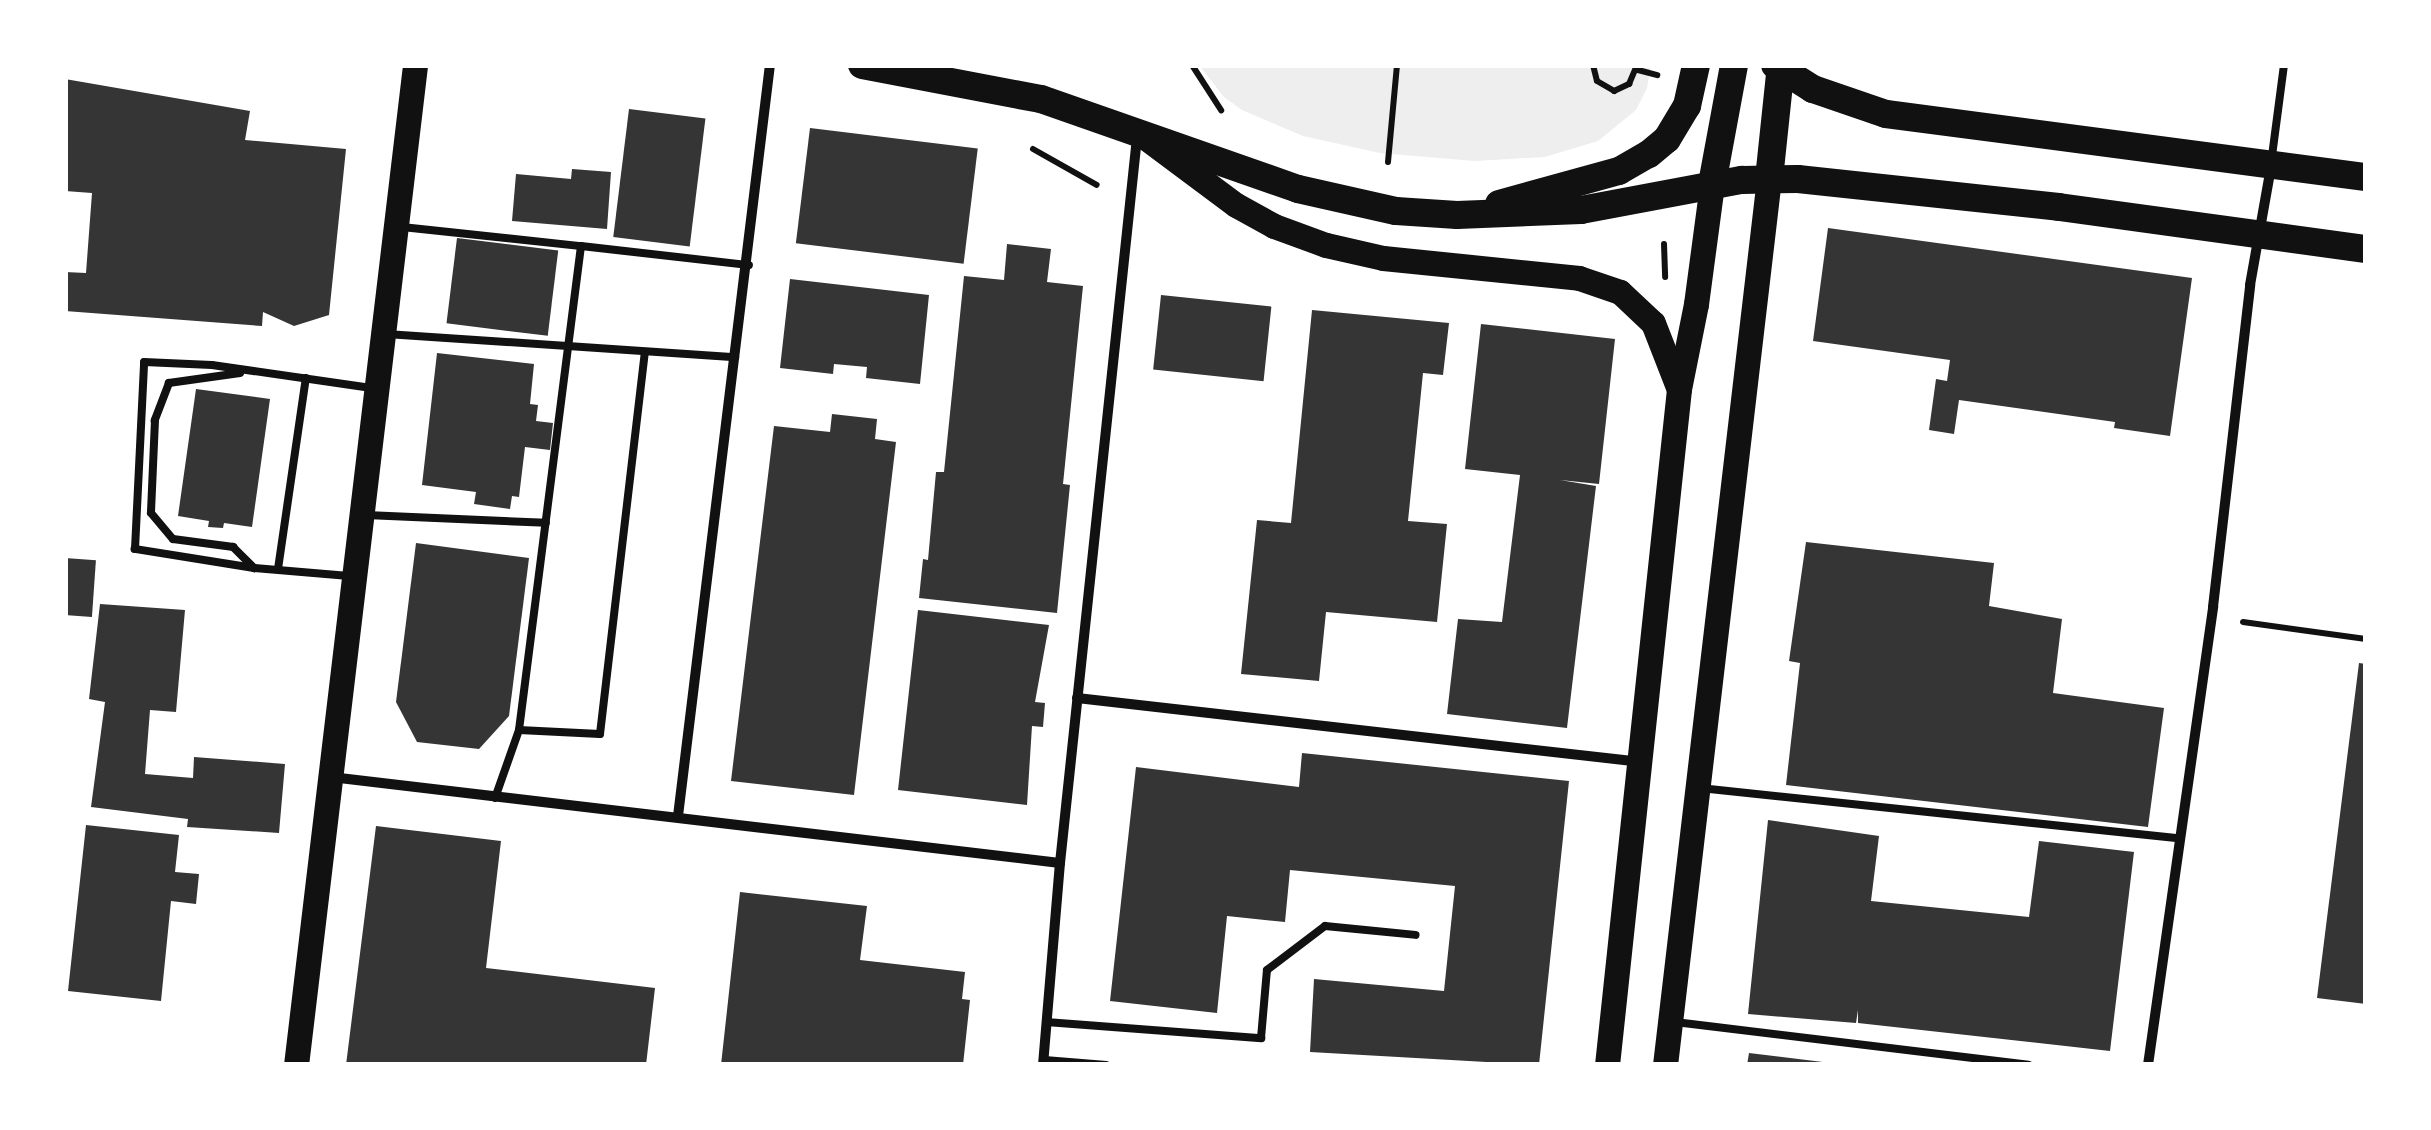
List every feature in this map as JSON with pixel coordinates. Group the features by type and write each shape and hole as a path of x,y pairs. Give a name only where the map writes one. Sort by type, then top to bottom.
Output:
{"highway":[{"path":"862,65 1040,99 1298,189 1396,211 1457,215 1581,210 1712,184 1770,179 2059,207 2366,249"},
{"path":"1457,215 1620,170 1667,139 1687,106 1696,65"},
{"path":"1712,184 1734,65"},
{"path":"1770,179 1779,66 1844,103 1886,114 2366,178"}],"main road":[{"path":"296,1065 415,65"},
{"path":"1138,132 1236,205 1274,226 1326,244 1402,261 1579,278 1620,292 1653,324 1679,390"},
{"path":"1665,1065 1770,179"},
{"path":"1607,1065 1679,390 1696,304 1712,184"}],"street":[{"path":"678,816 734,357 749,265 770,65"},
{"path":"1106,1065 1043,1062 1060,864 1138,132"},
{"path":"2148,1065 2271,166"},
{"path":"1077,698 1642,762"},
{"path":"330,777 1060,864"}],"lane":[{"path":"2271,166 2284,65"},
{"path":"395,226 749,265"},
{"path":"495,798 519,730 582,246"},
{"path":"382,334 734,357"},
{"path":"519,730 600,734 645,353"},
{"path":"354,577 254,568 136,549 134,513 144,362 375,389"},
{"path":"254,568 233,548 173,539 151,513 155,420 168,382 255,372"},
{"path":"278,569 306,378"},
{"path":"361,514 546,523"},
{"path":"1697,788 2178,838"},
{"path":"1046,1022 1262,1038 1268,970 1325,926 1416,935"},
{"path":"1670,1021 2028,1065"}],"path":[{"path":"1192,65 1221,110"},
{"path":"1388,162 1397,65"},
{"path":"1593,65 1597,81 1614,90 1629,84 1638,67 1657,74"},
{"path":"1033,148 1097,186"},
{"path":"1664,244 1664,288"},
{"path":"2242,622 2366,639"}],"shaded area":[{"path":"1199,65 1651,65 1647,88 1636,110 1598,141 1545,157 1475,161 1380,153 1303,136 1242,110 1224,97"}],"building":[{"path":"65,79 250,111 245,140 346,149 329,315 294,326 263,312 262,326 65,311 65,272 86,273 92,193 65,191"},
{"path":"629,109 705,118 690,246 613,237"},
{"path":"810,128 978,149 964,264 796,243"},
{"path":"572,169 611,172 607,229 512,221 516,174 571,179"},
{"path":"1828,228 2192,278 2170,436 2114,428 2115,422 1959,400 1954,434 1929,430 1936,379 1947,381 1950,360 1813,341"},
{"path":"457,238 558,250 548,336 447,323"},
{"path":"1007,244 1051,249 1047,282 1083,286 1063,484 1070,485 1057,613 919,598 923,559 928,560 936,472 944,472 964,276 1004,280"},
{"path":"790,279 929,295 920,384 866,378 867,367 834,364 833,374 780,368"},
{"path":"1161,295 1271,307 1264,381 1153,370"},
{"path":"1312,310 1449,323 1443,375 1423,373 1408,521 1447,524 1437,622 1326,612 1319,681 1241,674 1257,520 1291,523"},
{"path":"1481,324 1615,339 1599,484 1560,480 1596,486 1567,728 1447,714 1458,619 1502,622 1520,475 1465,469"},
{"path":"437,353 534,364 530,404 538,405 536,421 553,423 550,450 525,447 519,497 512,496 510,509 474,504 476,492 422,485"},
{"path":"196,389 270,399 252,527 224,523 223,528 208,527 209,521 178,516"},
{"path":"832,414 877,419 875,439 896,442 854,795 731,781 774,426 830,432"},
{"path":"1806,542 1994,563 1989,606 2062,619 2053,693 2164,708 2148,827 1786,785 1800,663 1789,661"},
{"path":"416,543 529,558 509,716 479,749 417,742 396,702"},
{"path":"65,558 96,560 92,617 65,615"},
{"path":"100,604 185,610 176,712 150,710 145,774 193,778 194,757 285,764 279,833 187,827 188,819 91,807 105,702 89,699"},
{"path":"918,610 1049,625 1035,702 1045,703 1043,727 1032,726 1027,805 898,790"},
{"path":"2359,663 2366,664 2366,1004 2317,998"},
{"path":"1302,753 1569,781 1539,1065 1310,1052 1314,979 1444,991 1455,886 1290,870 1285,922 1227,916 1217,1013 1110,1001 1136,767 1299,787"},
{"path":"1768,820 1879,836 1871,901 2029,917 2039,841 2134,852 2110,1051 1858,1023 1858,1010 1856,1023 1748,1014"},
{"path":"86,825 179,835 175,872 199,874 196,904 171,901 161,1001 68,991"},
{"path":"376,826 501,841 486,968 655,988 646,1065 346,1065"},
{"path":"740,892 867,906 860,960 965,972 962,999 970,1000 963,1065 721,1065"},
{"path":"1749,1053 1831,1063 1831,1065 1747,1065"}]}
